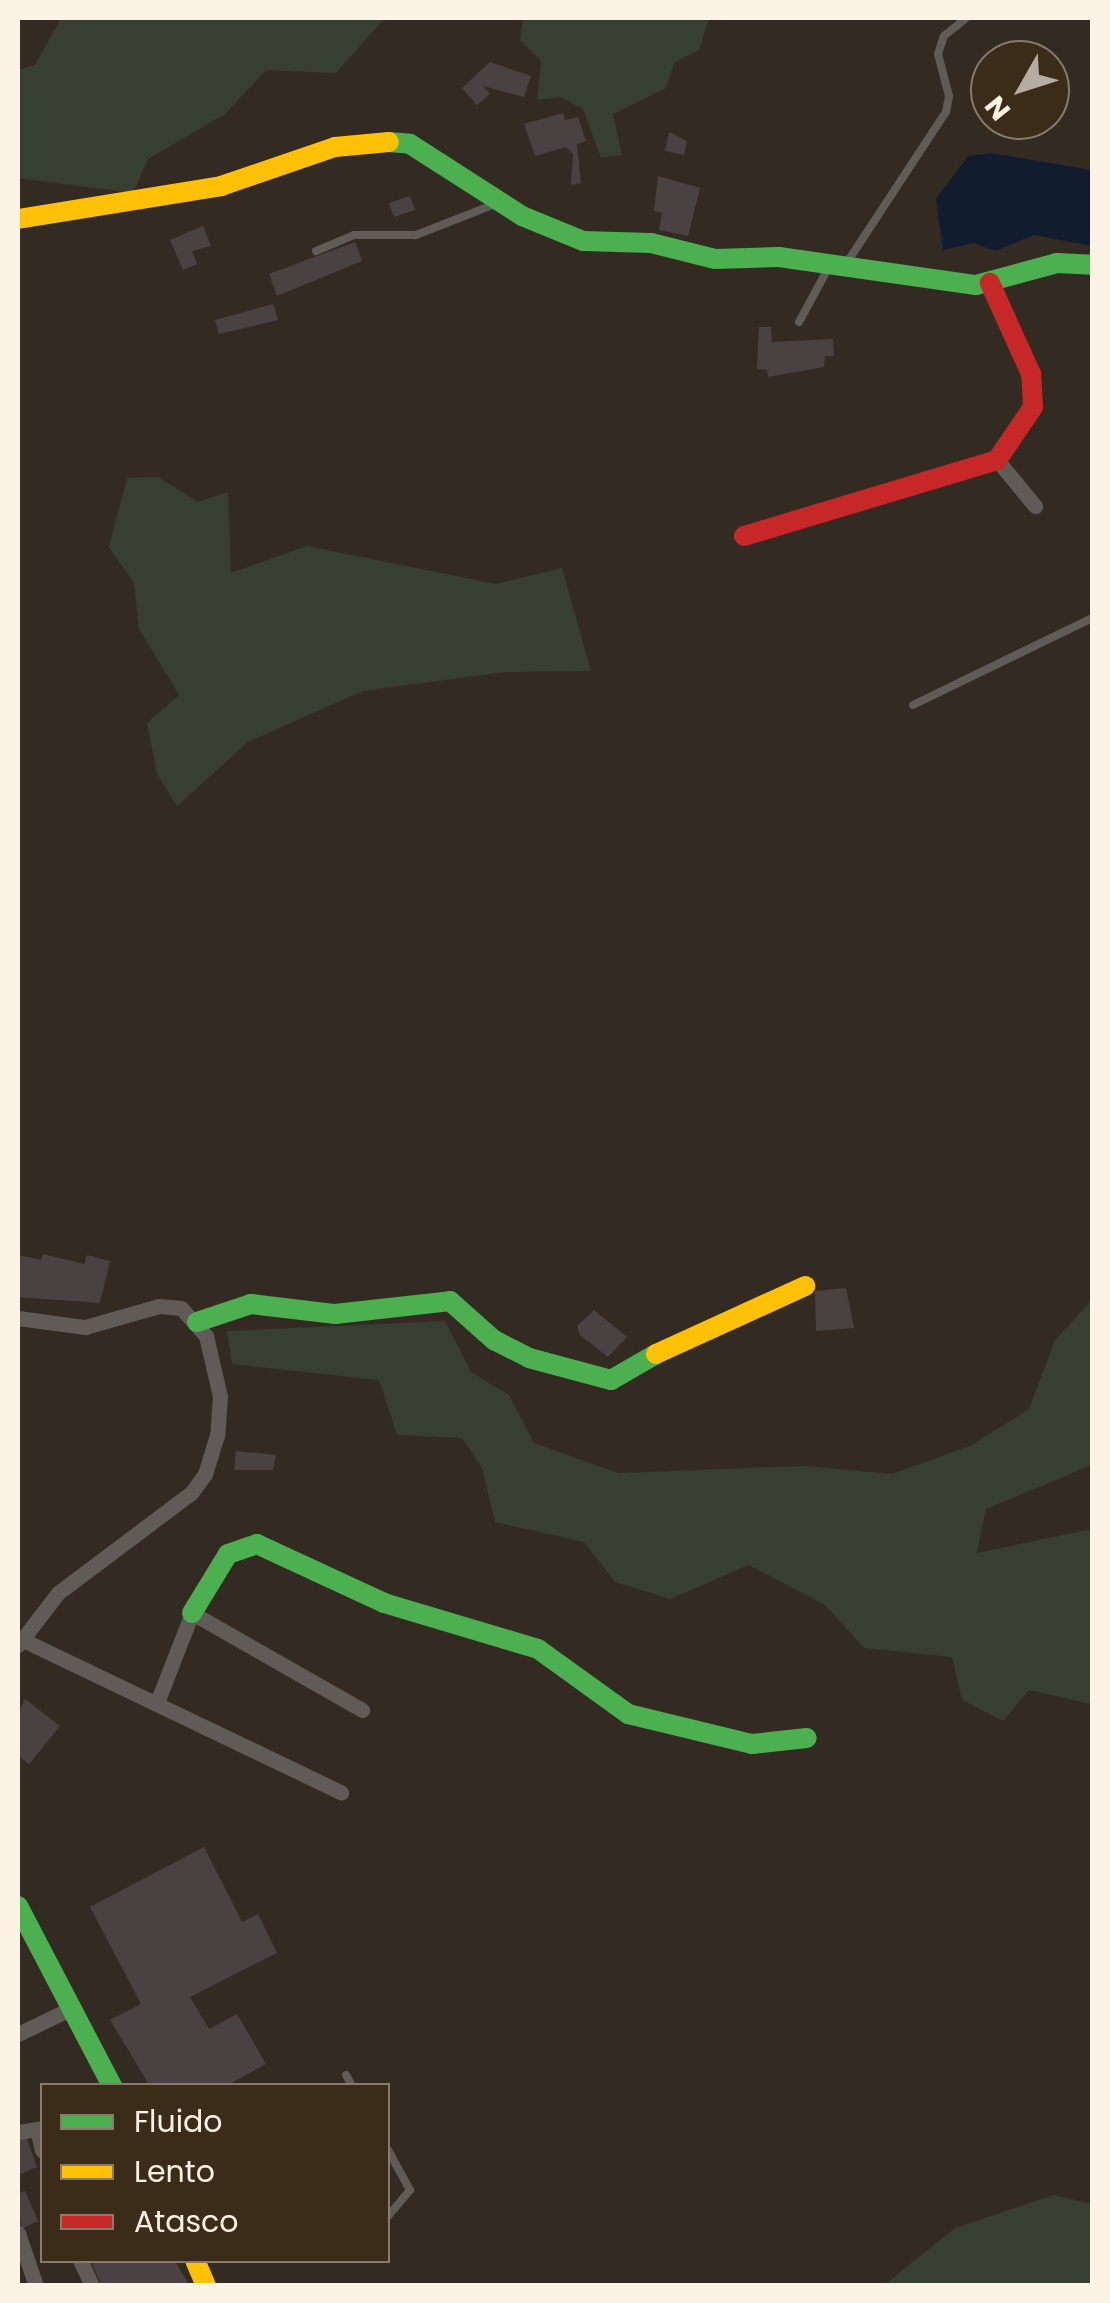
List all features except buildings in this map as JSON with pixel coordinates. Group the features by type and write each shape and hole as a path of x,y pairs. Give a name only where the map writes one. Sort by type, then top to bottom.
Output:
{"street":[{"path":"18,219 144,200 184,187 222,186 335,147 372,141 410,144 498,201 583,241 990,283 1030,268 1092,266"},
{"path":"744,536 998,460 1024,424 1032,390 1031,374 990,283"},
{"path":"998,460 1034,506"},
{"path":"197,1322 251,1304 335,1314 450,1301 494,1340 529,1358 611,1380 688,1336 805,1286"},
{"path":"18,1318 85,1327 159,1306 181,1308 197,1322 220,1396 205,1474 170,1513 58,1593 20,1642 158,1700 341,1792"},
{"path":"158,1700 192,1613 228,1554 258,1544 384,1602 538,1649 628,1714 752,1744 806,1738"},
{"path":"192,1613 362,1710"},
{"path":"18,1906 42,1959 110,2083"},
{"path":"18,2034 70,2009"},
{"path":"18,2132 40,2129"},
{"path":"18,2233 36,2286"},
{"path":"81,2263 92,2286"}],"lane":[{"path":"799,322 946,112 949,96 938,54 944,36 966,18"},
{"path":"316,251 354,235 416,235 498,201"},
{"path":"913,705 1092,618"},
{"path":"346,2075 350,2083"},
{"path":"390,2154 410,2190 390,2214"}],"green space":[{"path":"61,18 385,18 336,73 266,70 225,114 148,159 133,193 18,178 18,70 35,65"},
{"path":"523,18 709,18 699,50 674,63 666,88 613,114 622,155 601,158 583,109 561,97 537,100 541,61 520,40"},
{"path":"158,477 198,502 228,492 231,573 307,546 496,584 562,568 591,671 505,672 363,691 248,742 177,806 157,774 147,723 179,695 139,629 134,583 109,547 127,478"},
{"path":"1092,1300 1092,1465 986,1509 977,1553 1092,1529 1092,1704 1029,1690 1003,1721 962,1700 952,1657 864,1648 825,1605 749,1565 670,1599 615,1582 584,1542 495,1522 482,1468 462,1438 397,1435 379,1380 232,1364 227,1331 445,1321 471,1372 509,1395 534,1443 618,1473 805,1466 892,1474 970,1446 1029,1409 1055,1340"},
{"path":"1053,2195 1092,2204 1092,2285 884,2285 955,2228"}],"water":[{"path":"991,153 1092,170 1092,246 1034,235 996,251 974,243 943,250 936,199 968,156"}],"traffic: fast":[{"path":"389,142 410,144 522,216 583,241 651,243 715,259 779,257 976,285 1057,263 1092,265"},
{"path":"197,1322 251,1304 335,1314 450,1301 494,1340 529,1358 611,1380 656,1354"},
{"path":"192,1613 228,1554 257,1544 384,1603 538,1649 628,1714 752,1744 807,1738"},
{"path":"18,1906 110,2083"}],"traffic: slow":[{"path":"18,219 221,186 335,147 389,142"},
{"path":"656,1354 805,1286"},
{"path":"196,2263 206,2286"}],"traffic: jam":[{"path":"744,536 997,460 1033,407 1031,374 990,283"}]}
